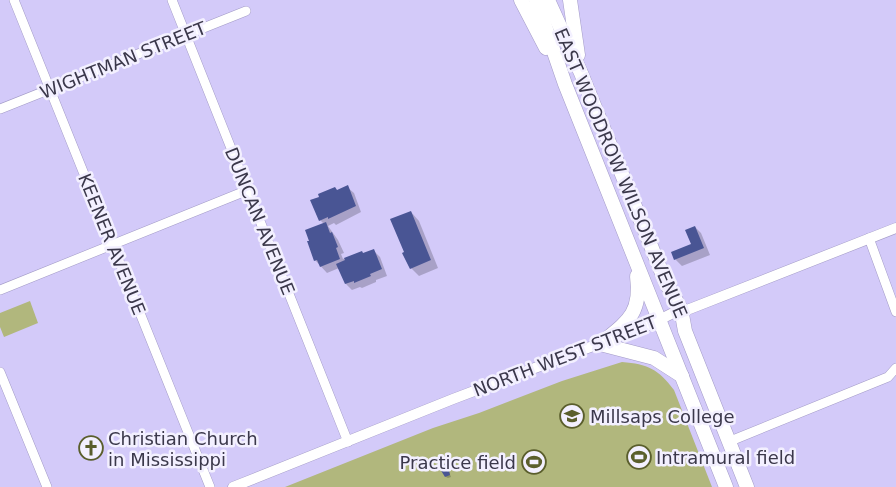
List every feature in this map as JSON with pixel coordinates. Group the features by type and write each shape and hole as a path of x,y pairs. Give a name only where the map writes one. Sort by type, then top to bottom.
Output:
{"main road":[{"path":"521,0 565,84"},
{"name":"EAST WOODROW WILSON AVENUE","path":"536,0 565,84 726,487"},
{"name":"EAST WOODROW WILSON AVENUE","path":"548,0 581,73 666,283 681,309 685,331 746,487"},
{"path":"570,0 581,73"},
{"path":"600,344 627,322 634,312 639,290 635,258"},
{"path":"600,344 654,358 682,376"}],"street":[{"name":"KEENER AVENUE","path":"14,0 210,487"},
{"name":"DUNCAN AVENUE","path":"172,0 348,442"},
{"name":"WIGHTMAN STREET","path":"0,109 246,11"},
{"path":"0,290 248,190"},
{"name":"NORTH WEST STREET","path":"234,487 453,399 660,321 681,309 687,310 896,228"},
{"path":"869,238 896,312"},
{"path":"728,442 888,377 896,368"},
{"path":"0,372 47,487"}],"green space":[{"path":"30,301 38,323 4,337 0,327 0,313"},
{"name":"Millsaps College","path":"622,362 639,364 652,369 663,377 674,390 712,487 285,487 433,428 479,413 562,381"}],"building":[{"path":"348,185 356,206 328,219 328,217 319,221 310,200 319,197 318,194 335,187 337,190"},
{"path":"411,211 431,260 410,269 390,219"},
{"path":"326,222 338,247 336,248 340,259 320,267 317,260 314,261 305,230"},
{"path":"695,226 704,248 674,260 671,252 691,244 685,230"},
{"path":"374,249 382,269 354,283 354,281 345,284 336,264 345,260 344,258 362,251 363,253"},
{"path":"445,464 448,466 450,475 445,477 440,469"}],"place":[{"name":"Millsaps College","path":"572,416"},
{"name":"Christian Church in Mississippi","path":"91,448"},
{"name":"Intramural field","path":"639,457"},
{"name":"Practice field","path":"534,462"}]}
